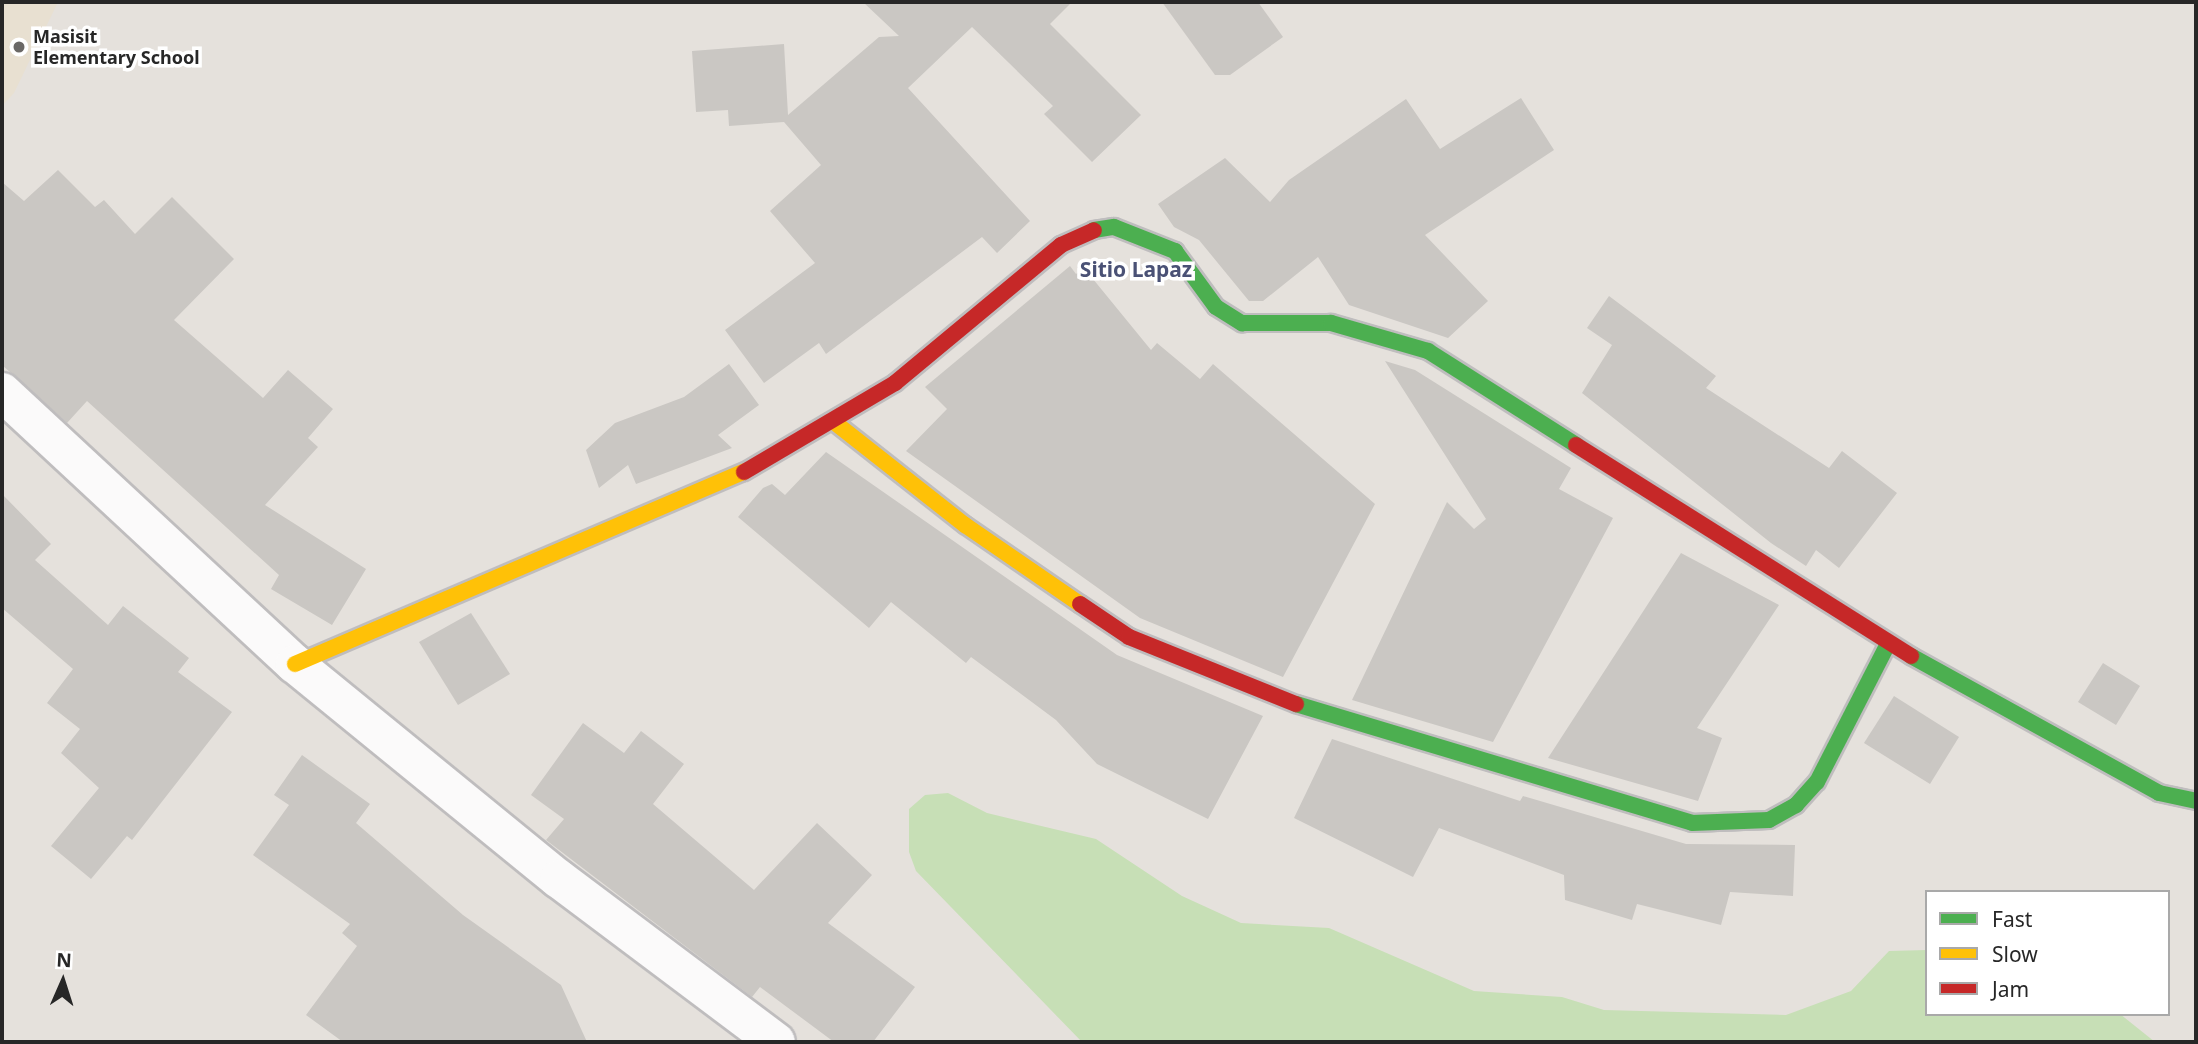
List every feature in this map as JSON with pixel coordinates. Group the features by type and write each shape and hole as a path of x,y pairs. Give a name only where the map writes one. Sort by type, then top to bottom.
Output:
{"street":[{"path":"295,664 689,499 834,422 895,383 1061,245 1087,231 1114,227 1175,251 1216,307 1242,323 1331,323 1428,351 1888,644 2160,793 2196,801"},
{"path":"2,392 295,664 559,879 776,1042"},
{"path":"834,422 965,525 1129,637 1231,682 1333,716 1692,824 1769,820 1796,805 1816,782 1888,644"}],"shaded area":[{"name":"Masisit Elementary School","path":"2,2 58,2 14,93 2,106"}],"green space":[{"path":"948,793 987,813 1096,839 1182,896 1241,923 1329,928 1474,991 1562,997 1604,1010 1786,1015 1851,991 1889,951 1925,950 1925,1016 2122,1016 2155,1042 1082,1042 916,871 909,852 909,809 925,795"}],"building":[{"path":"863,2 1072,2 1050,24 1141,115 1092,162 1044,114 1053,106 972,27 908,88 1030,221 997,253 982,237 826,354 819,343 764,383 725,330 815,263 770,211 821,165 784,122 729,126 728,110 696,112 692,51 784,44 788,115 879,37 899,36"},
{"path":"1162,2 1258,2 1283,37 1230,75 1215,75"},
{"path":"1521,98 1554,150 1425,235 1488,301 1448,338 1349,305 1318,257 1263,301 1249,301 1199,240 1174,227 1158,204 1225,158 1270,202 1289,180 1406,99 1440,149"},
{"path":"58,170 95,207 104,200 135,234 172,197 234,259 174,320 263,398 288,370 333,409 308,438 318,447 265,505 366,569 332,625 271,589 279,575 87,401 67,423 2,365 2,182 24,201"},
{"path":"1070,266 1076,274 1084,268 1151,350 1157,343 1200,379 1213,364 1375,504 1283,677 1140,618 906,451 947,409 925,387"},
{"path":"1609,296 1716,376 1706,388 1829,468 1842,451 1897,493 1839,568 1816,550 1806,566 1771,543 1582,393 1612,345 1587,328"},
{"path":"1385,361 1415,370 1571,468 1559,489 1613,518 1493,742 1352,700 1447,502 1474,529 1486,519"},
{"path":"729,364 759,405 718,435 732,448 636,484 628,465 599,488 586,450 615,423 684,397"},
{"path":"826,452 1117,655 1263,716 1208,819 1097,764 1056,720 971,657 966,663 891,602 869,628 738,517 763,488 772,484 785,495"},
{"path":"2,494 51,544 35,560 108,625 123,606 189,658 178,672 232,712 132,840 127,836 91,879 51,846 99,788 61,753 80,729 47,703 73,669 2,608"},
{"path":"1681,553 1779,605 1697,728 1722,738 1698,801 1548,758"},
{"path":"471,613 510,674 458,705 419,642"},
{"path":"2103,663 2140,686 2116,725 2078,702"},
{"path":"1894,696 1959,737 1930,784 1864,743"},
{"path":"583,723 624,753 641,731 684,764 653,804 754,890 817,823 872,875 828,923 915,987 873,1042 834,1042 760,987 752,997 546,840 564,819 531,795"},
{"path":"1332,739 1520,801 1523,796 1686,844 1795,845 1793,896 1730,892 1721,925 1637,904 1632,920 1565,900 1564,875 1439,828 1413,877 1294,818"},
{"path":"302,755 370,804 356,823 463,915 561,985 587,1042 343,1042 306,1015 357,946 342,933 350,924 253,855 289,805 274,795"}],"traffic: fast":[{"path":"1094,230 1114,227 1175,251 1216,307 1242,323 1331,323 1428,351 1576,445"},
{"path":"1296,704 1692,823 1769,820 1796,805 1817,782 1888,644"},
{"path":"1911,656 2159,793 2196,801"}],"traffic: slow":[{"path":"834,422 965,525 1080,604"},
{"path":"295,664 744,472"}],"traffic: jam":[{"path":"744,472 895,383 1061,245 1094,230"},
{"path":"1576,445 1911,656"},
{"path":"1080,604 1129,637 1296,704"}],"place":[{"name":"Masisit Elementary School","path":"19,47"}],"district":[{"name":"Sitio Lapaz","path":"1136,269"}]}
